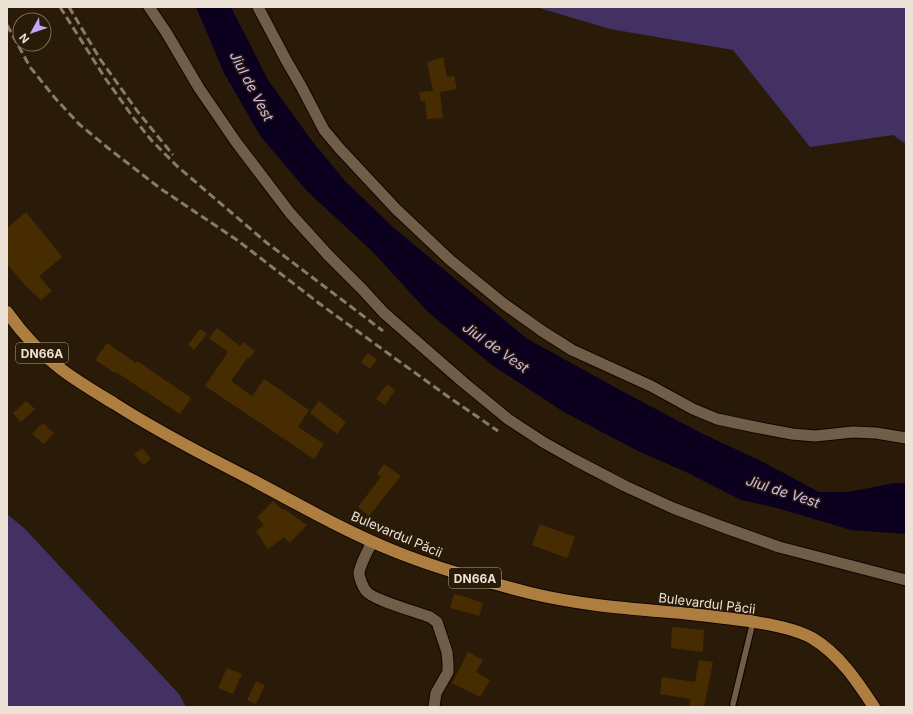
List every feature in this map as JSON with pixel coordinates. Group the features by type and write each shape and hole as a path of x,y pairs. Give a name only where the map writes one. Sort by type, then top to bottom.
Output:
{"main road":[{"name":"Bulevardul Păcii","path":"7,312 25,336 46,357 91,389 135,417 196,451 372,542 413,559 440,568 558,599 592,605 711,616 782,627 796,631 828,649 850,672 874,707"}],"street":[{"path":"149,7 166,32 203,94 241,148 290,212 328,255 384,313 508,419 543,442 575,460 625,486 673,508 779,547 906,580"},
{"path":"258,7 324,130 340,149 396,209 450,260 504,304 542,331 572,350 651,386 693,409 717,419 792,434 815,436 861,432 906,438"},
{"path":"372,542 363,560 359,573 361,582 367,592 378,599 430,616 437,622 446,652 448,672 436,693 434,707"}],"lane":[{"path":"733,704 753,622"}],"shaded area":[{"path":"536,7 906,7 906,144 893,135 810,147 733,50 610,29"},
{"path":"7,514 25,529 179,694 186,707 7,707"}],"water":[{"name":"Jiul de Vest","path":"196,7 231,7 268,80 312,141 346,182 394,228 526,338 701,433 763,462 819,492 848,492 895,483 906,483 906,534 851,530 777,508 741,500 686,472 638,451 564,412 492,365 428,312 373,252 308,192 261,137 224,73"}],"building":[{"path":"443,57 447,77 454,76 457,89 440,92 443,118 427,119 425,101 421,101 419,92 433,91 427,62"},
{"path":"26,212 62,257 39,276 52,291 41,300 25,285 7,264 7,228"},
{"path":"217,328 240,346 243,342 255,351 250,358 248,357 231,381 252,396 264,379 309,410 298,427 324,444 314,459 205,386 228,352 209,338"},
{"path":"200,329 207,334 194,350 188,345"},
{"path":"107,343 136,363 137,361 191,398 180,414 95,360"},
{"path":"368,353 377,359 370,369 361,362"},
{"path":"387,384 395,390 385,405 376,399"},
{"path":"26,401 35,409 21,422 13,413"},
{"path":"319,401 346,422 337,434 310,413"},
{"path":"43,423 54,433 44,444 32,434"},
{"path":"142,448 151,459 143,465 134,454"},
{"path":"384,464 401,476 369,516 358,507 381,477 377,474"},
{"path":"273,501 283,510 284,509 307,525 290,543 284,537 268,549 256,531 264,525 257,517"},
{"path":"540,524 575,537 567,558 532,545"},
{"path":"454,594 483,603 479,616 450,608"},
{"path":"672,627 704,630 703,652 671,648"},
{"path":"468,652 483,660 476,672 490,680 480,697 452,683"},
{"path":"699,660 713,662 704,707 689,707 691,699 660,694 662,677 695,682"},
{"path":"227,668 242,674 233,694 218,688"},
{"path":"256,681 265,685 256,704 247,700"}],"railway":[{"path":"60,7 105,78 152,141 178,167 267,243 383,331"},
{"path":"69,7 100,59 138,112 173,155"},
{"path":"7,25 30,67 55,98 79,124 108,148 161,189 237,240 320,304 498,431"}]}
